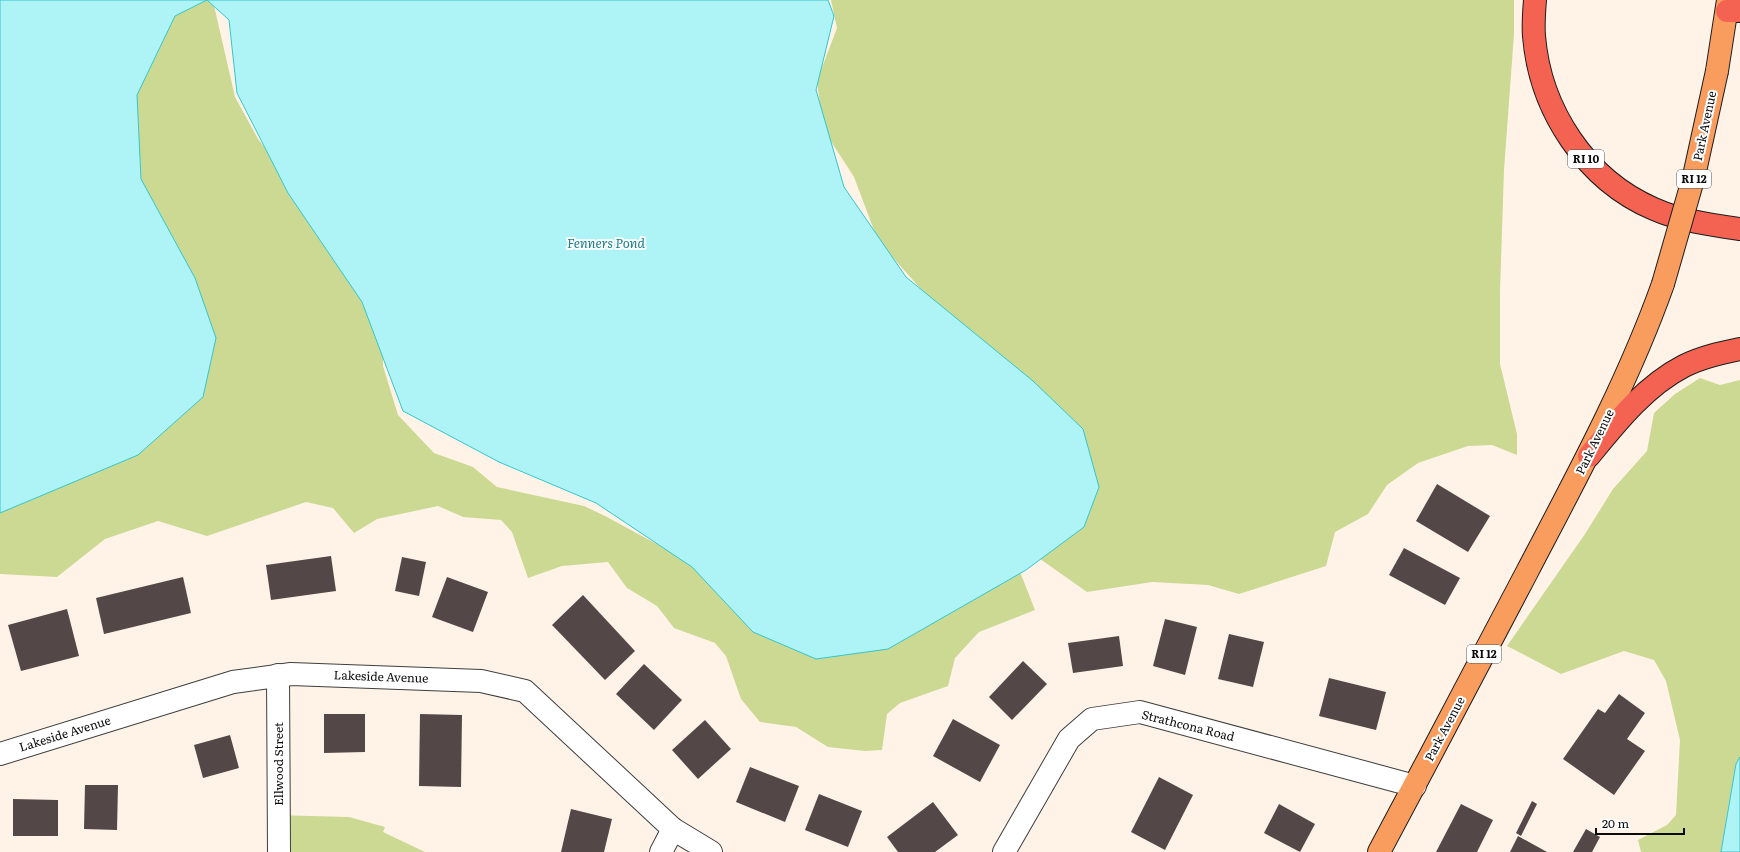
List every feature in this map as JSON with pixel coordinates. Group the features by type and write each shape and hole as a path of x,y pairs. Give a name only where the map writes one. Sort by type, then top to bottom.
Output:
{"highway":[{"name":"RI 10","path":"1535,0 1533,35 1536,56 1544,88 1554,113 1563,129 1586,159 1633,199 1654,209 1682,219 1740,229"},
{"path":"1588,456 1630,408 1666,377 1684,366 1702,358 1740,348"}],"main road":[{"name":"Park Avenue","path":"1379,852 1588,456 1630,368 1649,324 1663,284 1694,176 1732,7"}],"street":[{"name":"Lakeside Avenue","path":"0,754 233,682 278,675 291,674 482,680 525,691 673,829 711,852"},
{"name":"Ellwood Street","path":"278,675 279,852"},
{"name":"Strathcona Road","path":"1004,852 1069,739 1092,719 1140,712 1415,786"},
{"path":"661,852 673,829"}],"green space":[{"path":"172,0 213,1 235,97 258,139 302,195 383,318 383,366 398,415 434,453 473,467 497,487 584,506 736,587 1015,559 1035,610 979,632 955,658 948,686 900,703 887,714 882,750 865,751 828,747 796,727 760,722 741,699 726,656 715,643 674,628 657,606 627,588 608,562 562,566 528,578 512,532 501,520 463,517 438,506 377,519 354,533 333,508 306,502 207,536 158,521 105,539 57,577 0,574 0,493 117,130"},
{"path":"831,0 1514,0 1514,34 1504,170 1500,292 1500,364 1517,434 1517,455 1492,445 1468,446 1418,463 1387,485 1368,514 1335,532 1326,566 1239,594 1208,585 1152,582 1087,592 1033,554 938,308 878,241 854,177 823,129 817,81 837,28"},
{"path":"1700,378 1720,385 1740,380 1740,757 1736,764 1721,852 1641,852 1638,840 1667,825 1676,815 1680,740 1666,681 1654,660 1624,651 1561,674 1507,646 1585,534 1613,489 1647,451 1654,413 1675,394"},
{"path":"272,815 349,817 385,827 383,832 425,852 268,852"}],"water":[{"path":"0,0 207,0 175,16 137,95 141,179 195,278 216,338 203,397 138,455 0,513"},
{"name":"Fenners Pond","path":"207,0 828,0 834,16 816,90 844,187 906,277 1033,381 1083,429 1099,487 1084,527 1026,570 888,649 816,659 753,632 692,567 596,503 499,462 403,411 362,302 288,193 237,93 229,20"},
{"path":"1740,757 1740,852 1721,852 1736,764"}],"building":[{"path":"1437,484 1490,516 1468,552 1416,521"},
{"path":"1404,548 1460,578 1445,605 1389,575"},
{"path":"331,556 336,591 271,600 266,565"},
{"path":"402,557 426,562 419,596 395,591"},
{"path":"183,577 191,613 104,634 96,598"},
{"path":"447,577 488,592 473,632 432,617"},
{"path":"583,595 635,651 605,680 552,625"},
{"path":"67,609 79,656 21,671 8,625"},
{"path":"1165,619 1197,627 1185,675 1153,666"},
{"path":"1229,634 1264,642 1253,687 1218,679"},
{"path":"1119,636 1123,666 1073,673 1068,643"},
{"path":"1023,661 1047,684 1012,720 989,697"},
{"path":"644,664 682,700 654,730 616,694"},
{"path":"1329,678 1386,692 1376,730 1319,716"},
{"path":"1619,694 1645,713 1627,739 1645,751 1614,795 1563,759 1598,709 1605,713"},
{"path":"324,714 365,714 365,752 324,753"},
{"path":"420,714 462,715 461,787 419,786"},
{"path":"953,719 1000,745 980,782 933,756"},
{"path":"705,720 731,749 698,779 672,750"},
{"path":"230,735 239,768 203,778 194,745"},
{"path":"750,767 799,786 785,822 736,802"},
{"path":"1159,777 1193,795 1165,850 1131,832"},
{"path":"85,785 118,785 117,830 84,829"},
{"path":"819,794 862,811 848,847 805,830"},
{"path":"13,799 58,800 58,836 13,836"},
{"path":"1532,801 1537,804 1521,836 1516,833"},
{"path":"933,802 958,835 935,852 898,852 887,837"},
{"path":"1279,804 1315,824 1300,852 1264,833"},
{"path":"1461,804 1493,820 1477,852 1436,852"},
{"path":"571,809 612,819 604,852 561,852"},
{"path":"1586,829 1600,837 1592,852 1573,852"},
{"path":"1518,836 1547,852 1510,852"}]}
